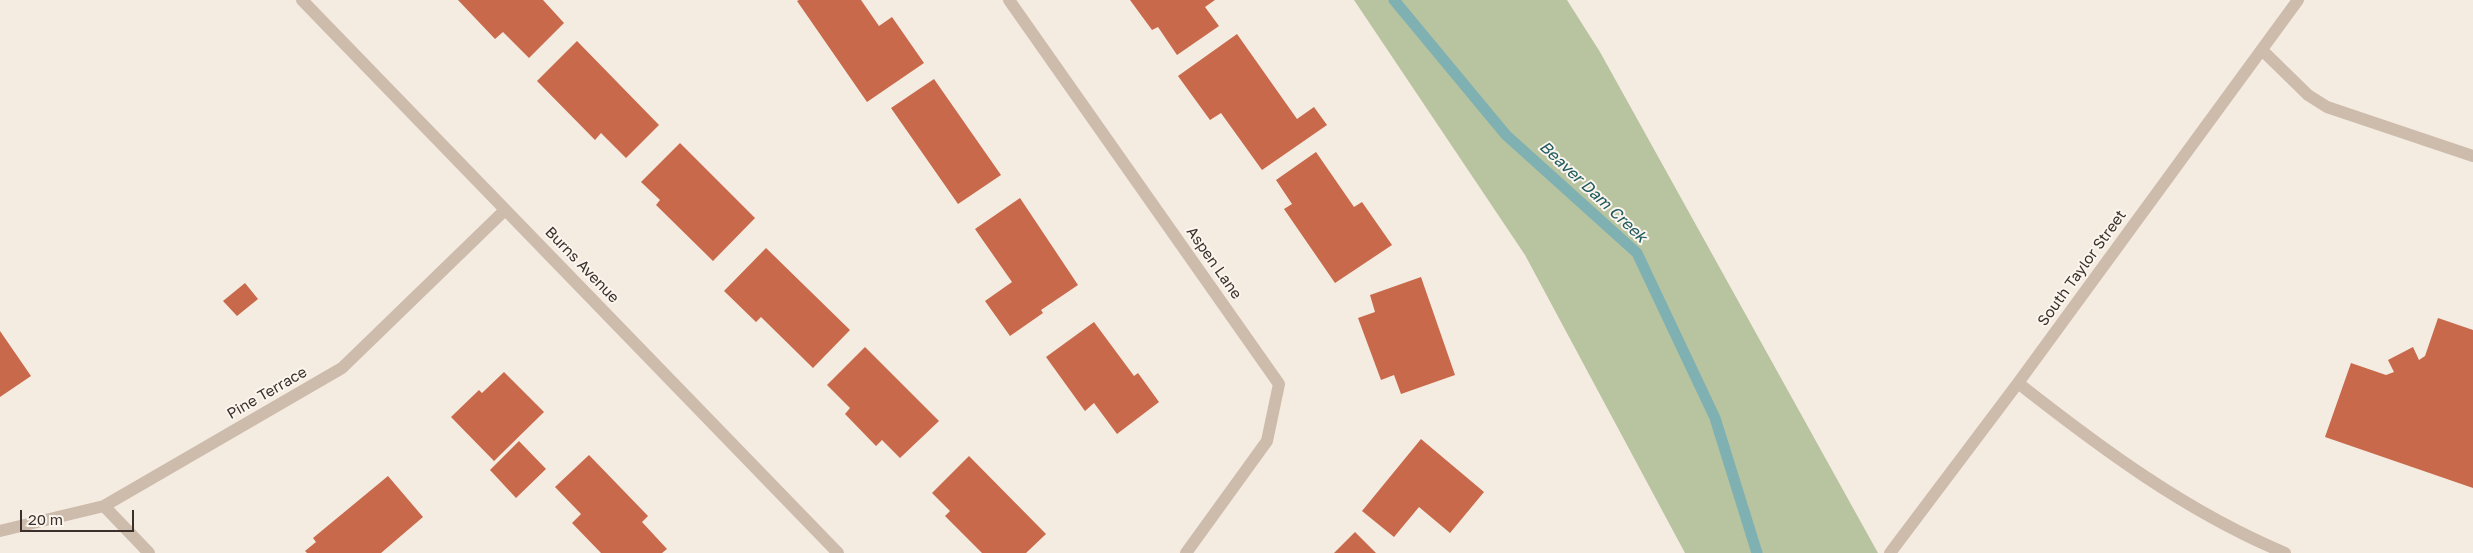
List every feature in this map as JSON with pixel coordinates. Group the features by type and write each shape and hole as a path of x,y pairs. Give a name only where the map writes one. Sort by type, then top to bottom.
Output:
{"street":[{"name":"Burns Avenue","path":"302,0 838,553"},
{"name":"Aspen Lane","path":"1009,0 1279,384 1268,441 1186,553"},
{"name":"South Taylor Street","path":"1890,553 2018,384 2298,0"},
{"path":"2262,50 2308,95 2327,107 2473,156"},
{"name":"Pine Terrace","path":"0,531 104,506 342,368 505,210"},
{"path":"2018,384 2107,452 2170,493 2245,536 2285,553"},
{"path":"104,506 149,553"}],"green space":[{"path":"1354,0 1567,0 1600,52 1878,553 1685,553 1525,255"}],"building":[{"path":"458,0 543,0 564,23 529,58 503,32 495,39"},
{"path":"861,0 879,26 892,17 924,63 867,102 797,1"},
{"path":"1130,0 1215,0 1205,7 1219,26 1177,55 1158,27 1152,30"},
{"path":"1237,34 1297,119 1314,107 1327,125 1262,170 1221,113 1210,120 1178,76"},
{"path":"577,41 659,125 626,158 601,133 595,140 537,81"},
{"path":"934,79 1001,175 958,204 891,108"},
{"path":"680,143 755,218 713,261 656,205 660,200 641,182"},
{"path":"1316,152 1354,207 1362,202 1392,245 1335,283 1284,209 1292,204 1276,180"},
{"path":"1020,198 1078,285 1041,310 1043,313 1010,336 985,301 1012,282 975,229"},
{"path":"766,248 850,330 813,368 761,317 756,322 724,291"},
{"path":"1421,277 1455,375 1401,394 1394,375 1381,380 1358,318 1375,312 1370,295"},
{"path":"245,283 258,299 237,316 223,301"},
{"path":"2438,318 2473,330 2473,488 2325,437 2351,363 2386,375 2394,372 2388,360 2413,347 2419,360 2425,356"},
{"path":"1094,322 1134,376 1138,373 1159,402 1117,434 1094,403 1085,411 1046,357"},
{"path":"0,331 31,376 0,397"},
{"path":"865,347 939,421 900,458 882,440 876,446 845,414 850,408 827,385"},
{"path":"504,372 544,412 494,461 451,417 479,390 482,393"},
{"path":"1421,439 1484,492 1450,533 1419,507 1394,537 1362,511"},
{"path":"519,441 546,469 516,498 490,470"},
{"path":"589,455 648,516 642,522 667,549 662,553 601,553 572,523 581,514 555,487"},
{"path":"969,456 1046,534 1026,553 982,553 945,516 950,511 932,493"},
{"path":"388,476 423,517 381,553 307,553 305,551 316,542 313,538"},
{"path":"1355,532 1376,553 1334,553"}],"waterway":[{"name":"Beaver Dam Creek","path":"1394,0 1506,135 1637,253 1715,418 1757,553"}]}
